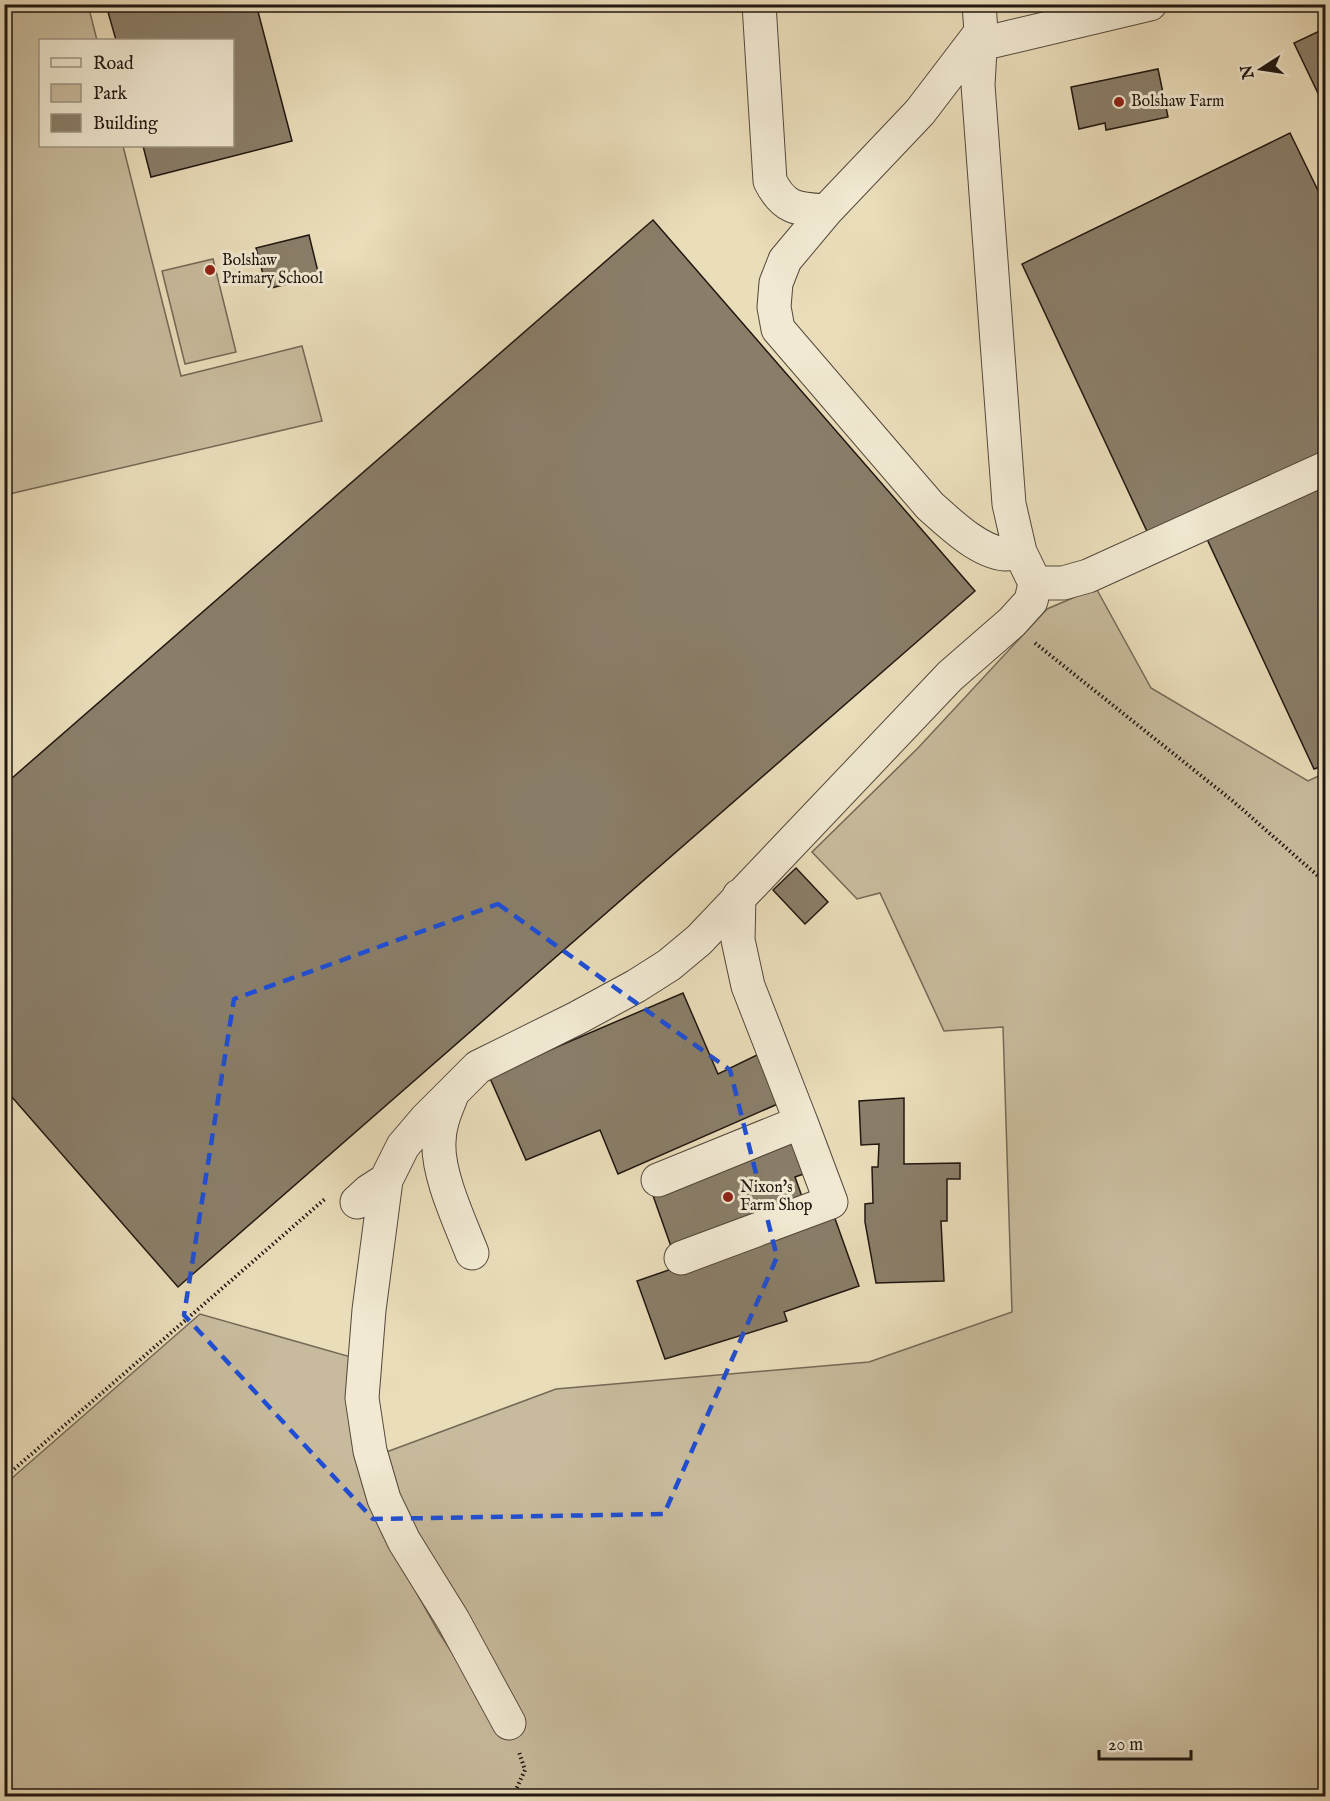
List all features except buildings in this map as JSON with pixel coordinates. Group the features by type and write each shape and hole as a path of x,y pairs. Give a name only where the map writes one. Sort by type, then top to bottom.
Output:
{"lane":[{"path":"759,4 770,181 777,195 787,205 800,210 826,211"},
{"path":"1020,552 1005,554 981,546 930,506 778,329 774,307 776,283 785,260 826,211 920,112 980,27 1150,4"},
{"path":"509,1723 453,1620 404,1541 384,1499 370,1451 363,1398 369,1310 386,1180 404,1146 426,1119 478,1067 577,1018 669,965 699,940 950,676 1012,622 1031,601 1035,583 1020,552 1009,504 978,85 980,27"},
{"path":"1035,583 1063,583 1088,576 1326,468"},
{"path":"681,1258 831,1202 748,986 738,940 739,896"},
{"path":"452,1093 442,1121 438,1142 440,1162 472,1253"},
{"path":"658,1180 801,1122"},
{"path":"345,1197 369,1191 386,1180"}],"path":[{"path":"1012,622 1234,802 1326,884"},
{"path":"4,1478 345,1197"},
{"path":"509,1723 525,1770 513,1797"}],"highlighted area":[{"path":"498,904 730,1070 777,1257 664,1514 373,1519 184,1315 234,999"}],"green space":[{"path":"4,5 88,5 97,39 39,39 39,147 123,147 181,376 302,346 322,421 5,495"},
{"path":"213,259 236,352 185,364 162,271"},
{"path":"1096,588 1151,688 1308,781 1325,773 1325,1796 5,1796 4,1485 200,1314 351,1357 405,1572 438,1631 475,1688 381,1454 556,1389 869,1362 1012,1312 1003,1027 944,1031 880,893 857,899 812,852 918,748 1047,609"}],"place":[{"name":"Bolshaw Farm","path":"1119,102"},
{"name":"Bolshaw Primary School","path":"210,270"},
{"name":"Nixon's Farm Shop","path":"728,1197"}]}
